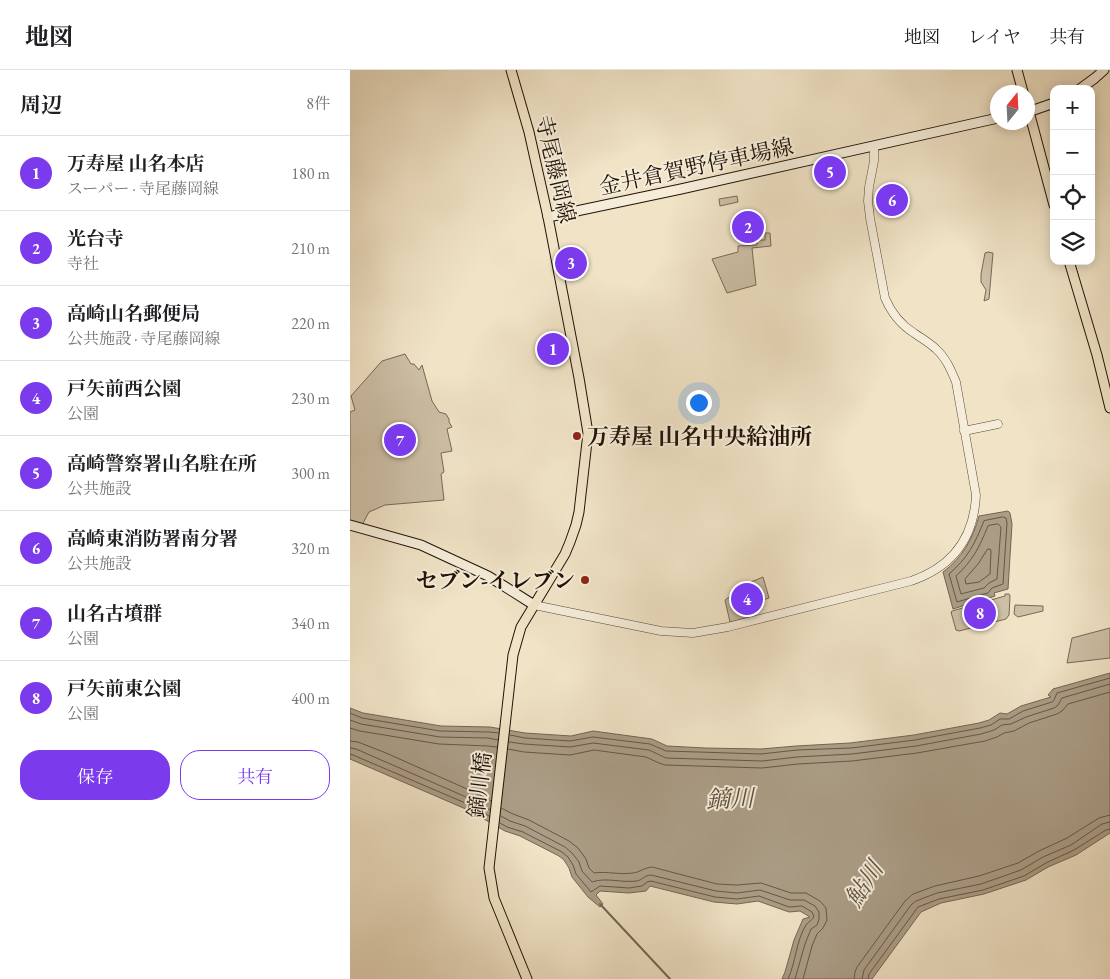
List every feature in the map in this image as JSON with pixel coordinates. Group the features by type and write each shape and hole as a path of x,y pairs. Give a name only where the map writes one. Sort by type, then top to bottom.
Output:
{"main road":[{"name":"寺尾藤岡線","path":"507,709 515,645 521,627 565,554 576,525 588,445 579,378 548,217 529,132 511,70"},
{"path":"1017,70 1021,85"},
{"path":"1085,85 1104,70"},
{"path":"1035,108 1050,104"},
{"name":"金井倉賀野停車場線","path":"548,217 874,147 990,120"},
{"path":"1033,130 1050,190"},
{"path":"1070,265 1098,356 1110,408"},
{"path":"350,525 422,545 488,576 534,606"},
{"name":"鏑川橋","path":"507,709 489,866 490,883 494,898 527,979"}],"street":[{"path":"534,606 661,631 694,633 728,627 922,577 947,561 954,554 971,524 976,494 956,382 950,366 937,349 900,322 890,309 885,298 868,201 874,161 874,147"},
{"path":"964,431 998,424"}],"shaded area":[{"path":"737,196 738,202 720,206 719,199"},
{"path":"765,233 770,233 771,246 752,248 756,285 727,293 712,259 738,252 738,246 757,245 757,240 765,240"},
{"path":"985,253 993,253 989,299 984,301 986,290 981,282 981,274"},
{"path":"405,354 411,364 414,364 419,370 422,365 432,401 439,412 446,414 452,427 447,429 452,451 441,453 444,472 441,474 444,500 385,505 369,512 362,525 350,522 350,412 355,410 351,396 382,361"},
{"path":"763,577 769,598 751,604 754,616 730,622 725,600 751,582"},
{"path":"1005,594 1010,596 1009,615 1006,619 959,631 956,630 952,611 1005,596"},
{"path":"1015,605 1043,606 1043,611 1018,617 1014,614"},
{"path":"1110,628 1110,658 1067,663 1072,638"}],"water":[{"path":"1008,511 1012,524 1008,589 994,593 995,596 971,604 970,602 953,609 943,572 956,561 966,547 974,532 979,516"},
{"path":"1110,673 1110,833 1076,855 1048,867 1026,880 984,894 941,903 921,912 872,979 782,979 794,940 803,919 810,917 800,911 789,912 758,901 737,904 714,902 650,886 646,891 629,893 600,891 596,895 603,904 600,907 588,897 572,877 564,860 559,856 520,836 505,831 468,810 350,759 350,708 363,713 441,726 490,727 525,733 571,736 593,731 652,739 667,746 761,749 850,743 914,735 979,723 989,720 1000,713 1007,714 1021,706 1051,697 1048,695 1053,689"}],"waterway":[{"path":"600,904 670,979"}],"place":[{"name":"高崎警察署山名駐在所","path":"830,172"},
{"name":"高崎東消防署南分署","path":"892,200"},
{"name":"光台寺","path":"748,227"},
{"name":"高崎山名郵便局","path":"571,263"},
{"name":"万寿屋 山名本店","path":"553,349"},
{"name":"万寿屋 山名中央給油所","path":"577,436"},
{"name":"山名古墳群","path":"400,440"},
{"name":"セブン-イレブン","path":"585,580"},
{"name":"戸矢前西公園","path":"747,599"},
{"name":"戸矢前東公園","path":"980,613"}],"water label":[{"name":"鏑川","path":"730,799"},
{"name":"鮎川","path":"864,884"}]}
